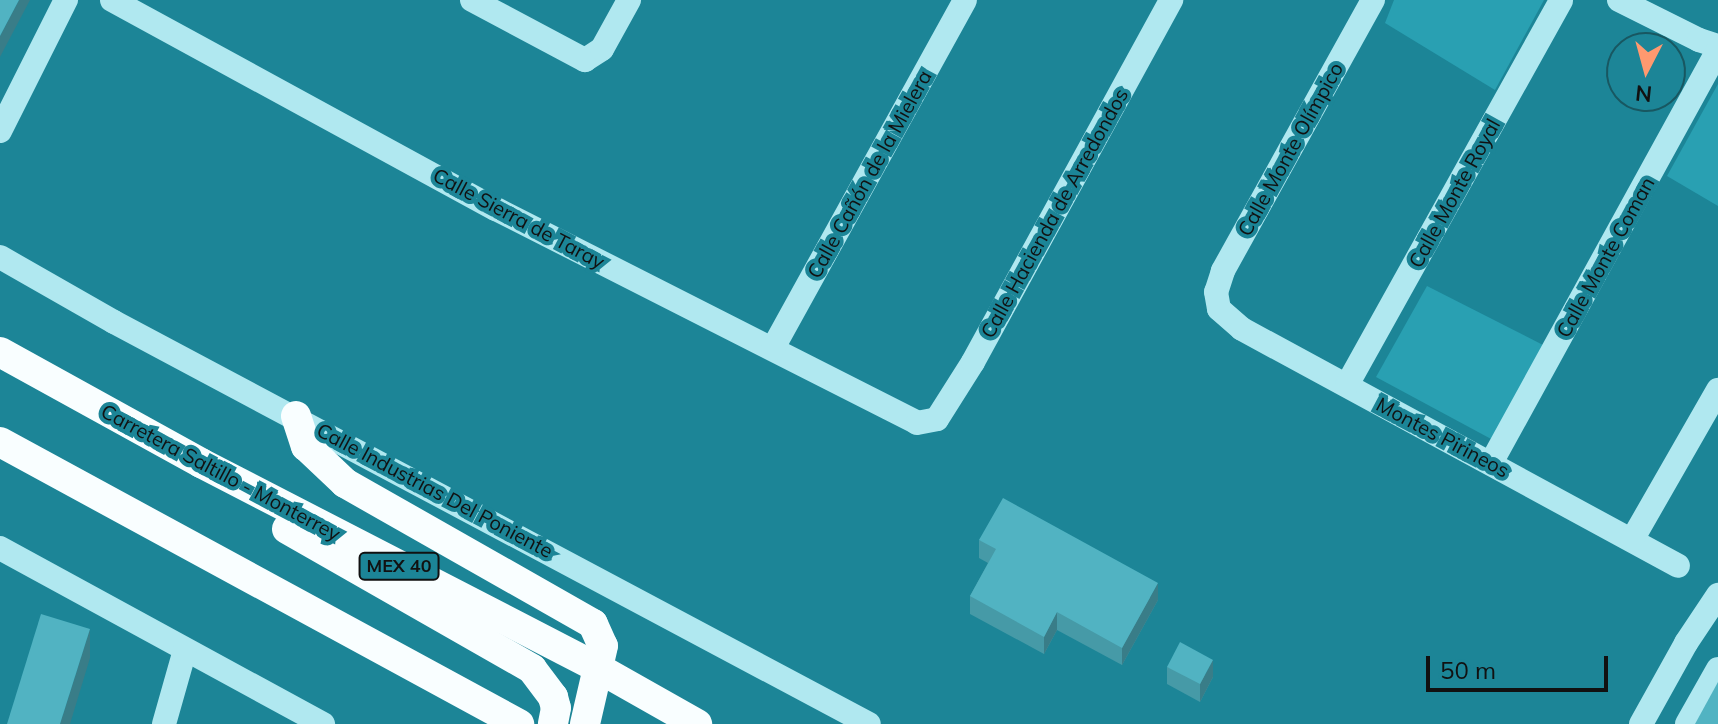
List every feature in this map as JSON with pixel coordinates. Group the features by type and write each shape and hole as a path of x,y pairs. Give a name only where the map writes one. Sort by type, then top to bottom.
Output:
{"main road":[{"name":"Carretera Saltillo - Monterrey","path":"0,352 201,463 598,668 697,724"},
{"path":"296,416 306,446 345,483 593,624 602,640 585,724"},
{"path":"0,442 522,724 529,692 524,676 511,658"},
{"path":"201,463 213,482 259,513 532,669 549,689 556,708 553,724"}],"street":[{"path":"0,131 66,0"},
{"name":"Calle Sierra de Taray","path":"112,0 496,209 917,423 932,423"},
{"path":"472,0 585,60 602,49 629,0"},
{"name":"Calle Cañón de la Mielera","path":"773,348 965,0"},
{"name":"Calle Hacienda de Arredondos","path":"932,423 942,413 973,362 1171,0"},
{"name":"Calle Monte Olímpico","path":"1216,300 1223,271 1373,0"},
{"name":"Calle Monte Royal","path":"1347,385 1561,0"},
{"path":"1619,0 1713,52"},
{"name":"Calle Monte Coman","path":"1491,463 1713,52"},
{"name":"Calle Industrias Del Poniente","path":"0,257 114,322 296,416 869,724"},
{"name":"Montes Pirineos","path":"1216,300 1219,309 1242,329 1678,566"},
{"path":"1632,540 1718,390"},
{"path":"0,548 323,724"},
{"path":"1641,724 1686,643 1718,595"},
{"path":"164,724 185,650"},
{"path":"1687,724 1718,669"}],"shaded area":[{"path":"1394,0 1544,0 1495,90 1385,23"},
{"path":"1718,84 1718,206 1667,176"},
{"path":"1427,286 1545,346 1493,440 1376,377"}],"building":[{"path":"0,0 19,0 0,36"},
{"path":"1003,498 1158,583 1122,648 1057,612 1044,637 970,596 996,549 979,540"},
{"path":"41,614 90,629 60,724 7,724"},
{"path":"1180,642 1213,660 1200,684 1167,667"},
{"path":"1718,682 1718,724 1695,724"}]}
